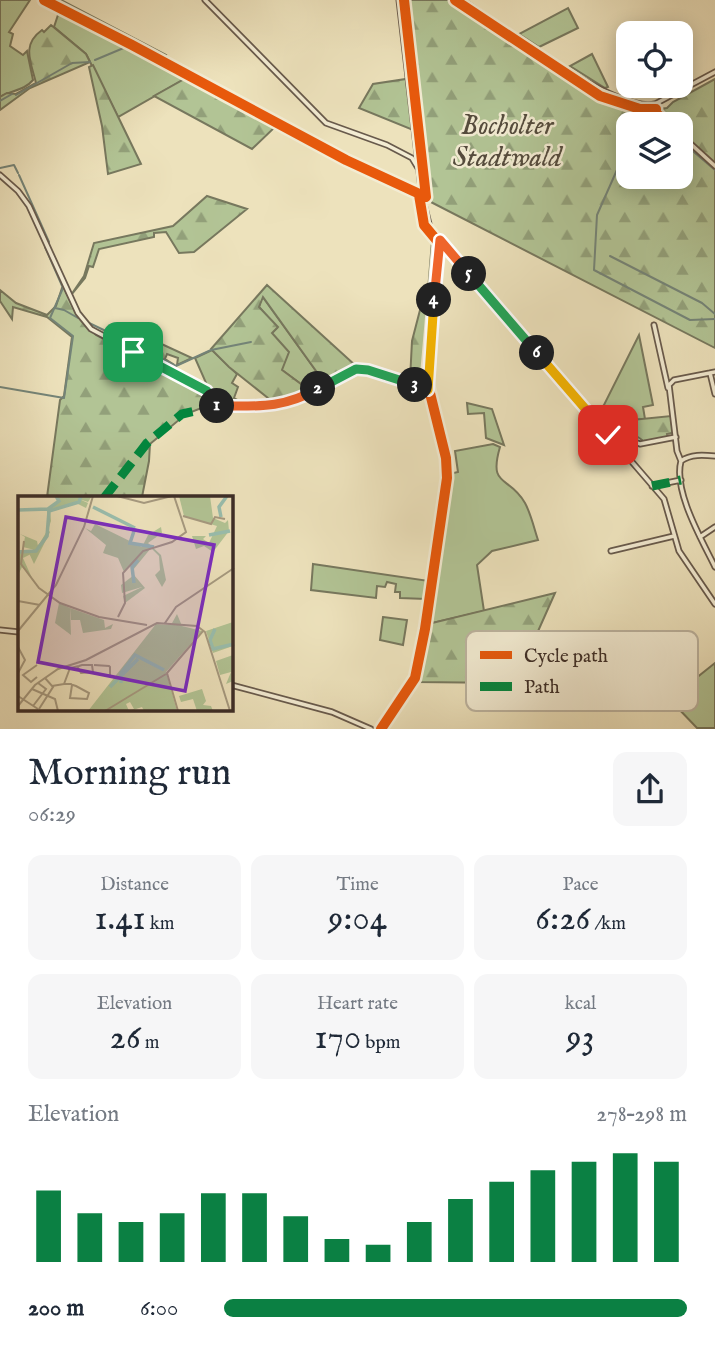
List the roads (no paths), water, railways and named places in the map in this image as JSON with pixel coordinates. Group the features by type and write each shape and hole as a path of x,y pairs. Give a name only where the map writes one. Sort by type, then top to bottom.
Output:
{"street":[{"path":"205,0 326,122 387,145 412,158 419,170"},
{"path":"399,0 422,196 428,225 666,504 679,551 715,604"},
{"path":"462,0 604,92 647,106 715,72"},
{"path":"655,104 656,112"},
{"path":"693,146 715,166"},
{"path":"412,158 418,156"},
{"path":"0,175 18,191 29,206 78,313 91,329 207,391 214,407 273,405 296,400 356,369 368,370 428,390"},
{"path":"381,729 415,678 441,522 447,469 428,390 440,240"},
{"path":"654,325 669,390 677,451 681,461 681,480 691,516 715,567"},
{"path":"669,390 674,380 713,372 715,394"},
{"path":"635,442 640,444 676,438"},
{"path":"681,461 695,456 715,456"},
{"path":"652,486 681,480"},
{"path":"700,537 715,527"},
{"path":"611,551 674,536"},
{"path":"0,630 18,632"},
{"path":"233,686 332,712 371,729"}],"waterway":[{"path":"95,60 126,47"},
{"path":"16,95 72,63 90,62"},
{"path":"0,101 12,94"},
{"path":"693,151 715,170"},
{"path":"0,168 14,165 18,173"},
{"path":"616,172 597,215 594,270 690,320 715,319"},
{"path":"19,175 49,242"},
{"path":"0,387 64,398 73,336 50,318 63,288 45,247"},
{"path":"610,256 702,303 715,314"},
{"path":"55,308 78,318"},
{"path":"87,322 135,345"},
{"path":"138,346 176,366 211,350 251,342"}],"park label":[{"name":"Bocholter Stadtwald","path":"507,142"}]}
